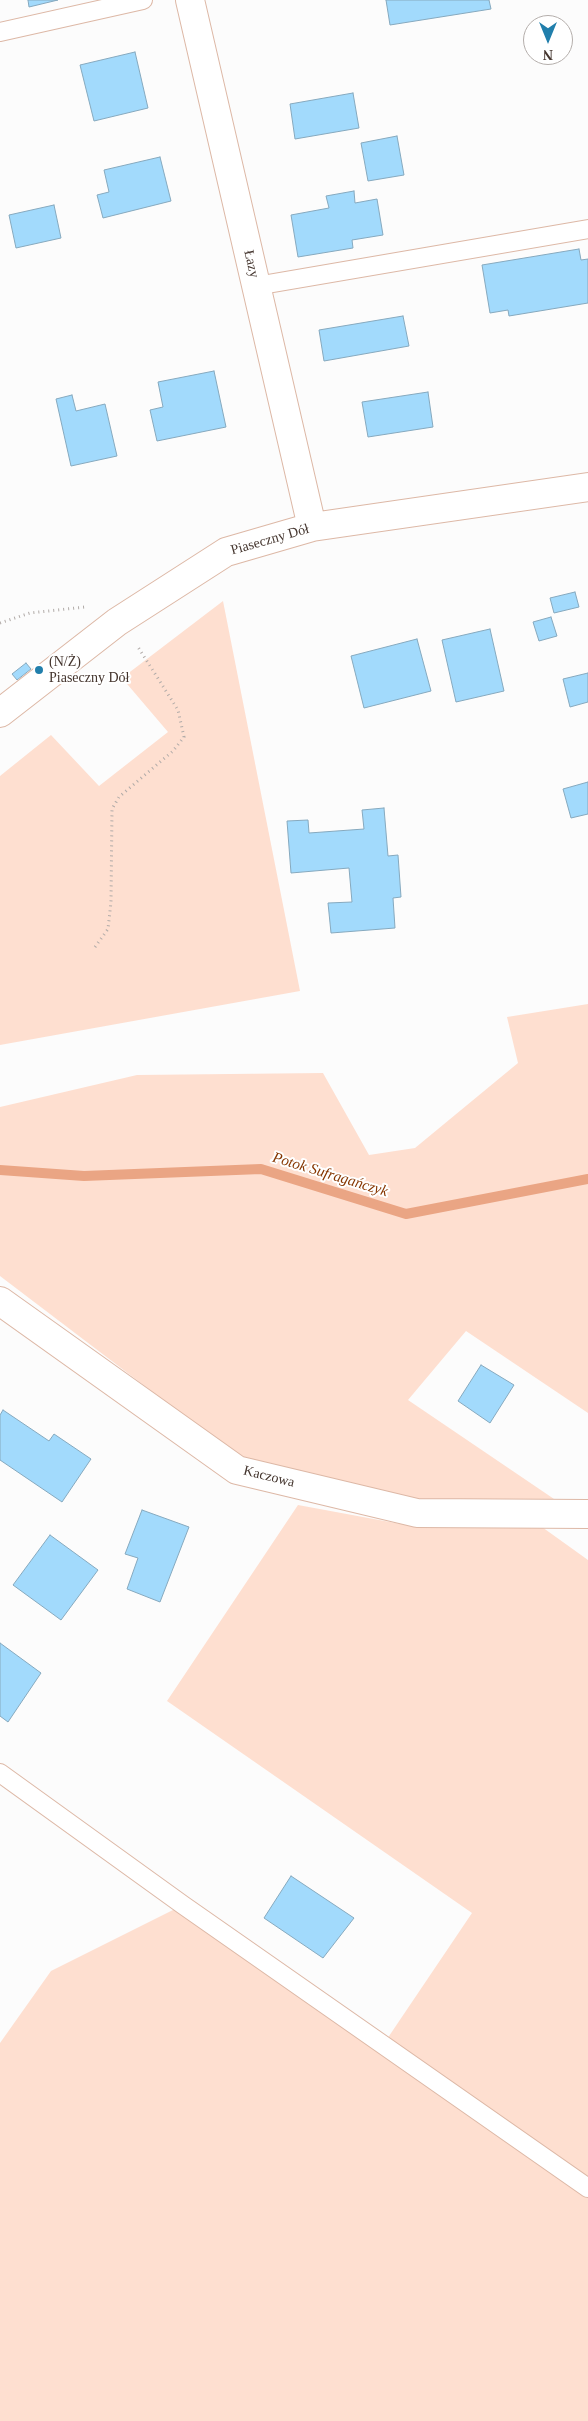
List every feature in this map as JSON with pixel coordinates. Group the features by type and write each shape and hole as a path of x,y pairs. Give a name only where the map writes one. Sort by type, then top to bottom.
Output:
{"street":[{"name":"Łazy","path":"190,0 312,527"},
{"name":"Piaseczny Dół","path":"0,713 117,622 226,552 312,527 588,487"},
{"name":"Kaczowa","path":"0,1301 237,1470 417,1513 588,1514"}],"lane":[{"path":"0,32 143,0"},
{"path":"256,286 588,230"},
{"path":"0,1773 176,1900 588,2188"}],"path":[{"path":"0,622 30,613 82,607 101,610 117,622 135,643 166,688 178,710 184,737 173,751 119,797 112,809 111,902 108,929 95,947"}],"shaded area":[{"path":"223,601 300,991 0,1045 0,776 51,735 99,786 168,732 122,678"},
{"path":"588,1004 588,1413 466,1331 408,1400 557,1501 419,1500 242,1460 0,1276 0,1107 137,1075 323,1073 369,1155 415,1148 518,1063 507,1017"},
{"path":"298,1505 417,1527 535,1522 588,1560 588,2421 0,2421 0,2043 51,1971 183,1905 383,2045 472,1913 167,1701"}],"building":[{"path":"28,0 58,0 29,7"},
{"path":"386,0 489,0 491,9 390,25"},
{"path":"135,52 148,108 94,121 80,65"},
{"path":"353,93 359,128 295,139 290,104"},
{"path":"397,136 404,175 368,181 361,143"},
{"path":"160,157 171,201 103,218 97,195 109,192 104,170"},
{"path":"354,191 355,203 377,199 383,235 352,240 353,248 298,257 291,215 329,208 326,196"},
{"path":"54,205 61,238 16,248 9,215"},
{"path":"579,249 581,260 588,259 588,303 509,316 508,310 490,313 482,265"},
{"path":"403,316 409,346 324,361 319,330"},
{"path":"214,371 226,427 157,441 150,410 163,407 158,382"},
{"path":"428,392 433,427 368,437 362,402"},
{"path":"72,395 76,411 105,404 117,456 71,466 56,399"},
{"path":"575,592 579,607 554,613 550,598"},
{"path":"551,617 557,636 539,641 533,622"},
{"path":"490,629 504,691 456,702 442,640"},
{"path":"417,639 431,691 364,708 351,656"},
{"path":"26,663 31,669 17,680 12,674"},
{"path":"588,673 588,702 570,707 563,679"},
{"path":"588,782 588,814 571,818 563,789"},
{"path":"384,808 388,856 398,855 401,897 393,898 395,928 331,933 328,903 352,902 349,868 291,873 287,821 308,820 309,833 364,829 362,810"},
{"path":"481,1365 514,1385 490,1423 458,1401"},
{"path":"3,1410 49,1441 54,1434 91,1459 62,1502 0,1460 0,1415"},
{"path":"142,1510 189,1527 160,1602 127,1589 138,1558 125,1554"},
{"path":"50,1535 98,1570 61,1620 13,1585"},
{"path":"0,1643 41,1673 8,1722 0,1716"},
{"path":"291,1876 354,1918 323,1958 264,1918"}],"waterway":[{"name":"Potok Sufragańczyk","path":"0,1170 84,1176 261,1169 406,1214 588,1179"}],"place":[{"name":"(N/Ż) Piaseczny Dół","path":"39,670"}]}
